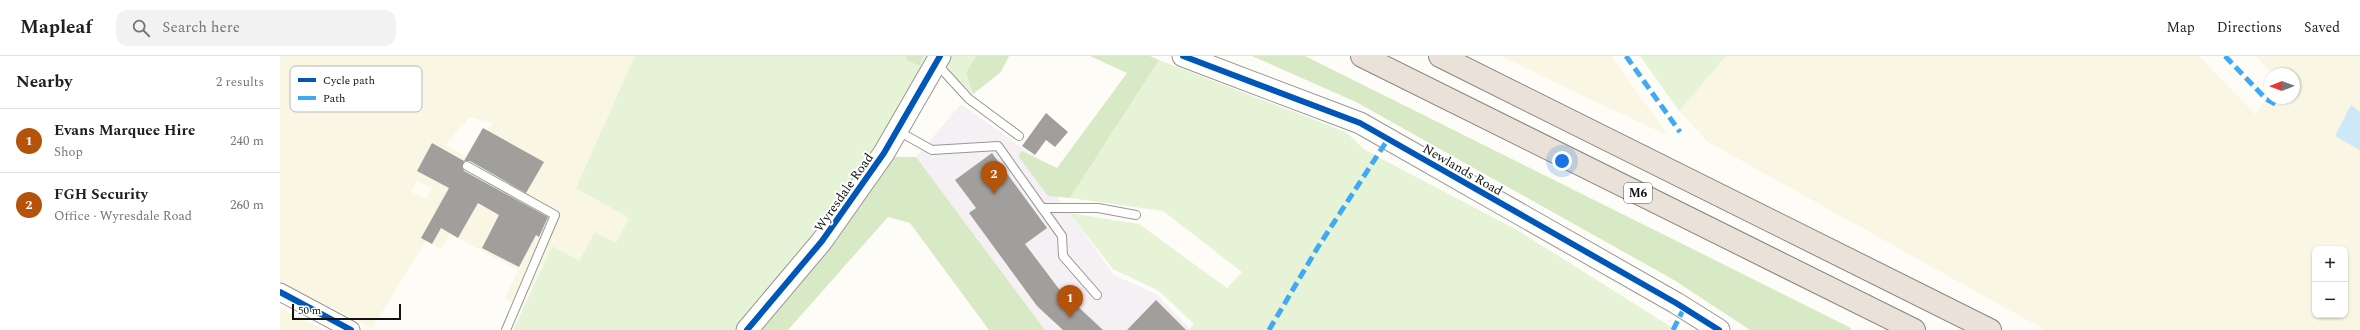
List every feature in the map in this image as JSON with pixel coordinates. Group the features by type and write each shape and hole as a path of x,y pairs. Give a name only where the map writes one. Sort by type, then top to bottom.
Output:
{"highway":[{"name":"M6","path":"1362,56 1914,330"},
{"path":"1440,56 1990,330"}],"street":[{"name":"Newlands Road","path":"1183,56 1360,123 1676,303 1719,330"},
{"name":"Wyresdale Road","path":"747,330 822,241 884,153 938,59"},
{"path":"280,292 351,330"}],"lane":[{"path":"938,59 969,99 1019,136"},
{"path":"897,131 932,150 998,146 1062,236 1063,256 1097,295"},
{"path":"467,166 555,215 506,330"},
{"path":"1042,208 1098,208 1136,215"}],"shaded area":[{"path":"280,56 635,56 621,91 588,195 630,217 616,243 595,232 579,261 552,246 522,308 505,298 518,270 458,238 469,218 450,233 441,249 432,244 456,200 446,194 421,238 426,241 372,328 280,282","holes":["470,117 493,123 488,131 483,128 466,156 445,145","417,181 432,188 427,198 411,192"]},
{"path":"1501,56 1611,56 1669,136 1562,86"},
{"path":"1726,56 2199,56 2256,115 2264,102 2264,104 2300,104 2300,68 2267,68 2255,56 2360,56 2360,330 2045,330 1708,142 1679,111"},
{"path":"961,104 1066,179 1055,194 1114,275 1156,294 1191,330 1045,330 916,157"},
{"path":"280,308 314,325 323,330 280,330"}],"green space":[{"path":"635,56 907,56 905,58 918,66 924,56 930,56 910,93 864,163 815,231 738,330 513,330 552,246 579,261 595,232 616,243 629,218 576,188"},
{"path":"907,56 924,56 919,66 905,59"},
{"path":"948,56 976,56 966,73 973,94 951,73 945,61"},
{"path":"976,56 1009,56 1001,72 973,94 966,73"},
{"path":"1090,56 1150,56 1159,60 1070,198 1048,196 1018,156 1022,151 1057,168 1127,73"},
{"path":"1252,56 1305,56 1851,328 1851,330 1750,330 1674,280 1356,102"},
{"path":"1640,56 1726,56 1679,111"},
{"path":"1159,60 1346,132 1365,150 1519,231 1676,330 1188,330 1194,324 1159,291 1113,269 1069,213 1139,224 1227,288 1242,272 1163,211 1070,198"},
{"path":"893,157 916,157 1045,330 989,330 910,223 888,217 788,330 756,330"}],"water":[{"path":"2351,105 2360,112 2360,150 2335,136"}],"building":[{"path":"1046,113 1068,132 1055,147 1046,140 1035,155 1022,146"},
{"path":"483,128 544,162 526,193 470,161 465,161 462,166 464,171 548,217 539,237 536,235 519,267 482,248 499,215 478,203 458,238 441,228 432,244 421,238 449,188 417,171 432,143 464,161"},
{"path":"992,153 1047,228 1025,244 1059,289 1103,330 1063,330 1037,306 969,213 976,208 955,180"},
{"path":"1156,300 1186,330 1127,330"}],"marked path":[{"path":"1626,56 1680,132"},
{"path":"2225,56 2266,99 2279,106"},
{"path":"1269,330 1318,247 1388,139"},
{"path":"1673,330 1684,308"}],"cycle path":[{"path":"747,330 822,241 884,153 940,56"},
{"path":"1183,56 1360,123 1676,303 1719,330"},
{"path":"280,292 351,330"}],"place":[{"name":"FGH Security","path":"994,194"},
{"name":"Evans Marquee Hire","path":"1070,318"}]}
